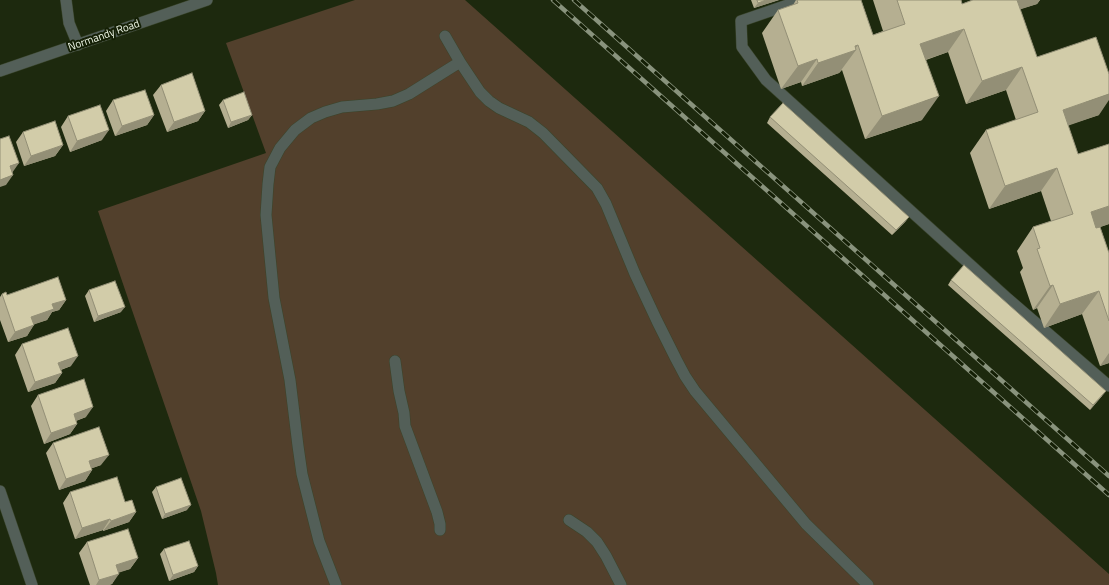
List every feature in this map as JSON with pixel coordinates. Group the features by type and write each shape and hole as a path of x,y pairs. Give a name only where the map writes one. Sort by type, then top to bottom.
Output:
{"street":[{"path":"66,0 70,23 78,45"},
{"name":"Normandy Road","path":"0,71 207,0"},
{"path":"802,0 741,21 742,47 766,80 1007,298 1109,386"},
{"path":"445,36 480,92 499,108 529,122 543,133 597,188 606,204 635,274 657,321 685,376 695,391 806,524 868,585"},
{"path":"336,585 319,541 302,474 290,380 274,298 266,215 270,167 280,148 295,130 311,118 342,107 393,101 408,94 460,62"},
{"path":"395,361 405,426 437,512 440,530"},
{"path":"0,491 32,585"},
{"path":"569,520 587,532 596,542 606,556 620,585"}],"shaded area":[{"path":"355,0 465,0 1109,574 1109,585 218,585 201,511 98,211 266,153 226,43"}],"building":[{"path":"757,0 766,0 758,3"},
{"path":"797,0 861,0 873,35 905,24 897,0 961,0 962,4 973,0 1017,0 1037,57 1096,37 1109,74 1109,94 1063,110 1078,154 1109,144 1109,206 1091,212 1096,228 1100,227 1109,253 1109,321 1099,291 1060,304 1053,285 1050,286 1037,249 1040,248 1033,227 1073,214 1057,168 1005,186 986,130 1038,112 1022,67 982,81 964,29 920,44 939,96 882,116 858,45 855,46 856,50 818,63 817,59 798,66 778,10 798,3"},
{"path":"192,73 205,111 174,122 161,85"},
{"path":"145,90 154,115 122,126 113,100"},
{"path":"244,92 252,115 231,122 223,100"},
{"path":"783,103 909,217 896,230 770,117"},
{"path":"100,105 109,130 77,141 68,116"},
{"path":"55,121 63,145 31,156 23,132"},
{"path":"9,136 19,163 10,166 13,175 0,180 0,139"},
{"path":"964,265 1106,391 1093,405 951,280"},
{"path":"58,277 66,300 52,304 54,309 31,317 34,325 15,332 2,294 6,292 7,295"},
{"path":"115,281 125,307 98,316 89,290"},
{"path":"68,328 78,356 58,363 62,373 35,382 22,344"},
{"path":"84,379 93,407 74,414 77,424 51,433 38,395"},
{"path":"99,427 109,455 89,461 92,470 66,479 53,443"},
{"path":"117,477 125,502 132,500 136,512 111,521 110,519 82,528 70,492"},
{"path":"181,478 191,505 165,514 156,487"},
{"path":"128,529 138,558 116,565 119,574 99,580 87,542"},
{"path":"189,541 198,566 173,575 164,549"}],"railway":[{"path":"553,0 1109,495"},
{"path":"574,0 1109,476"}]}
